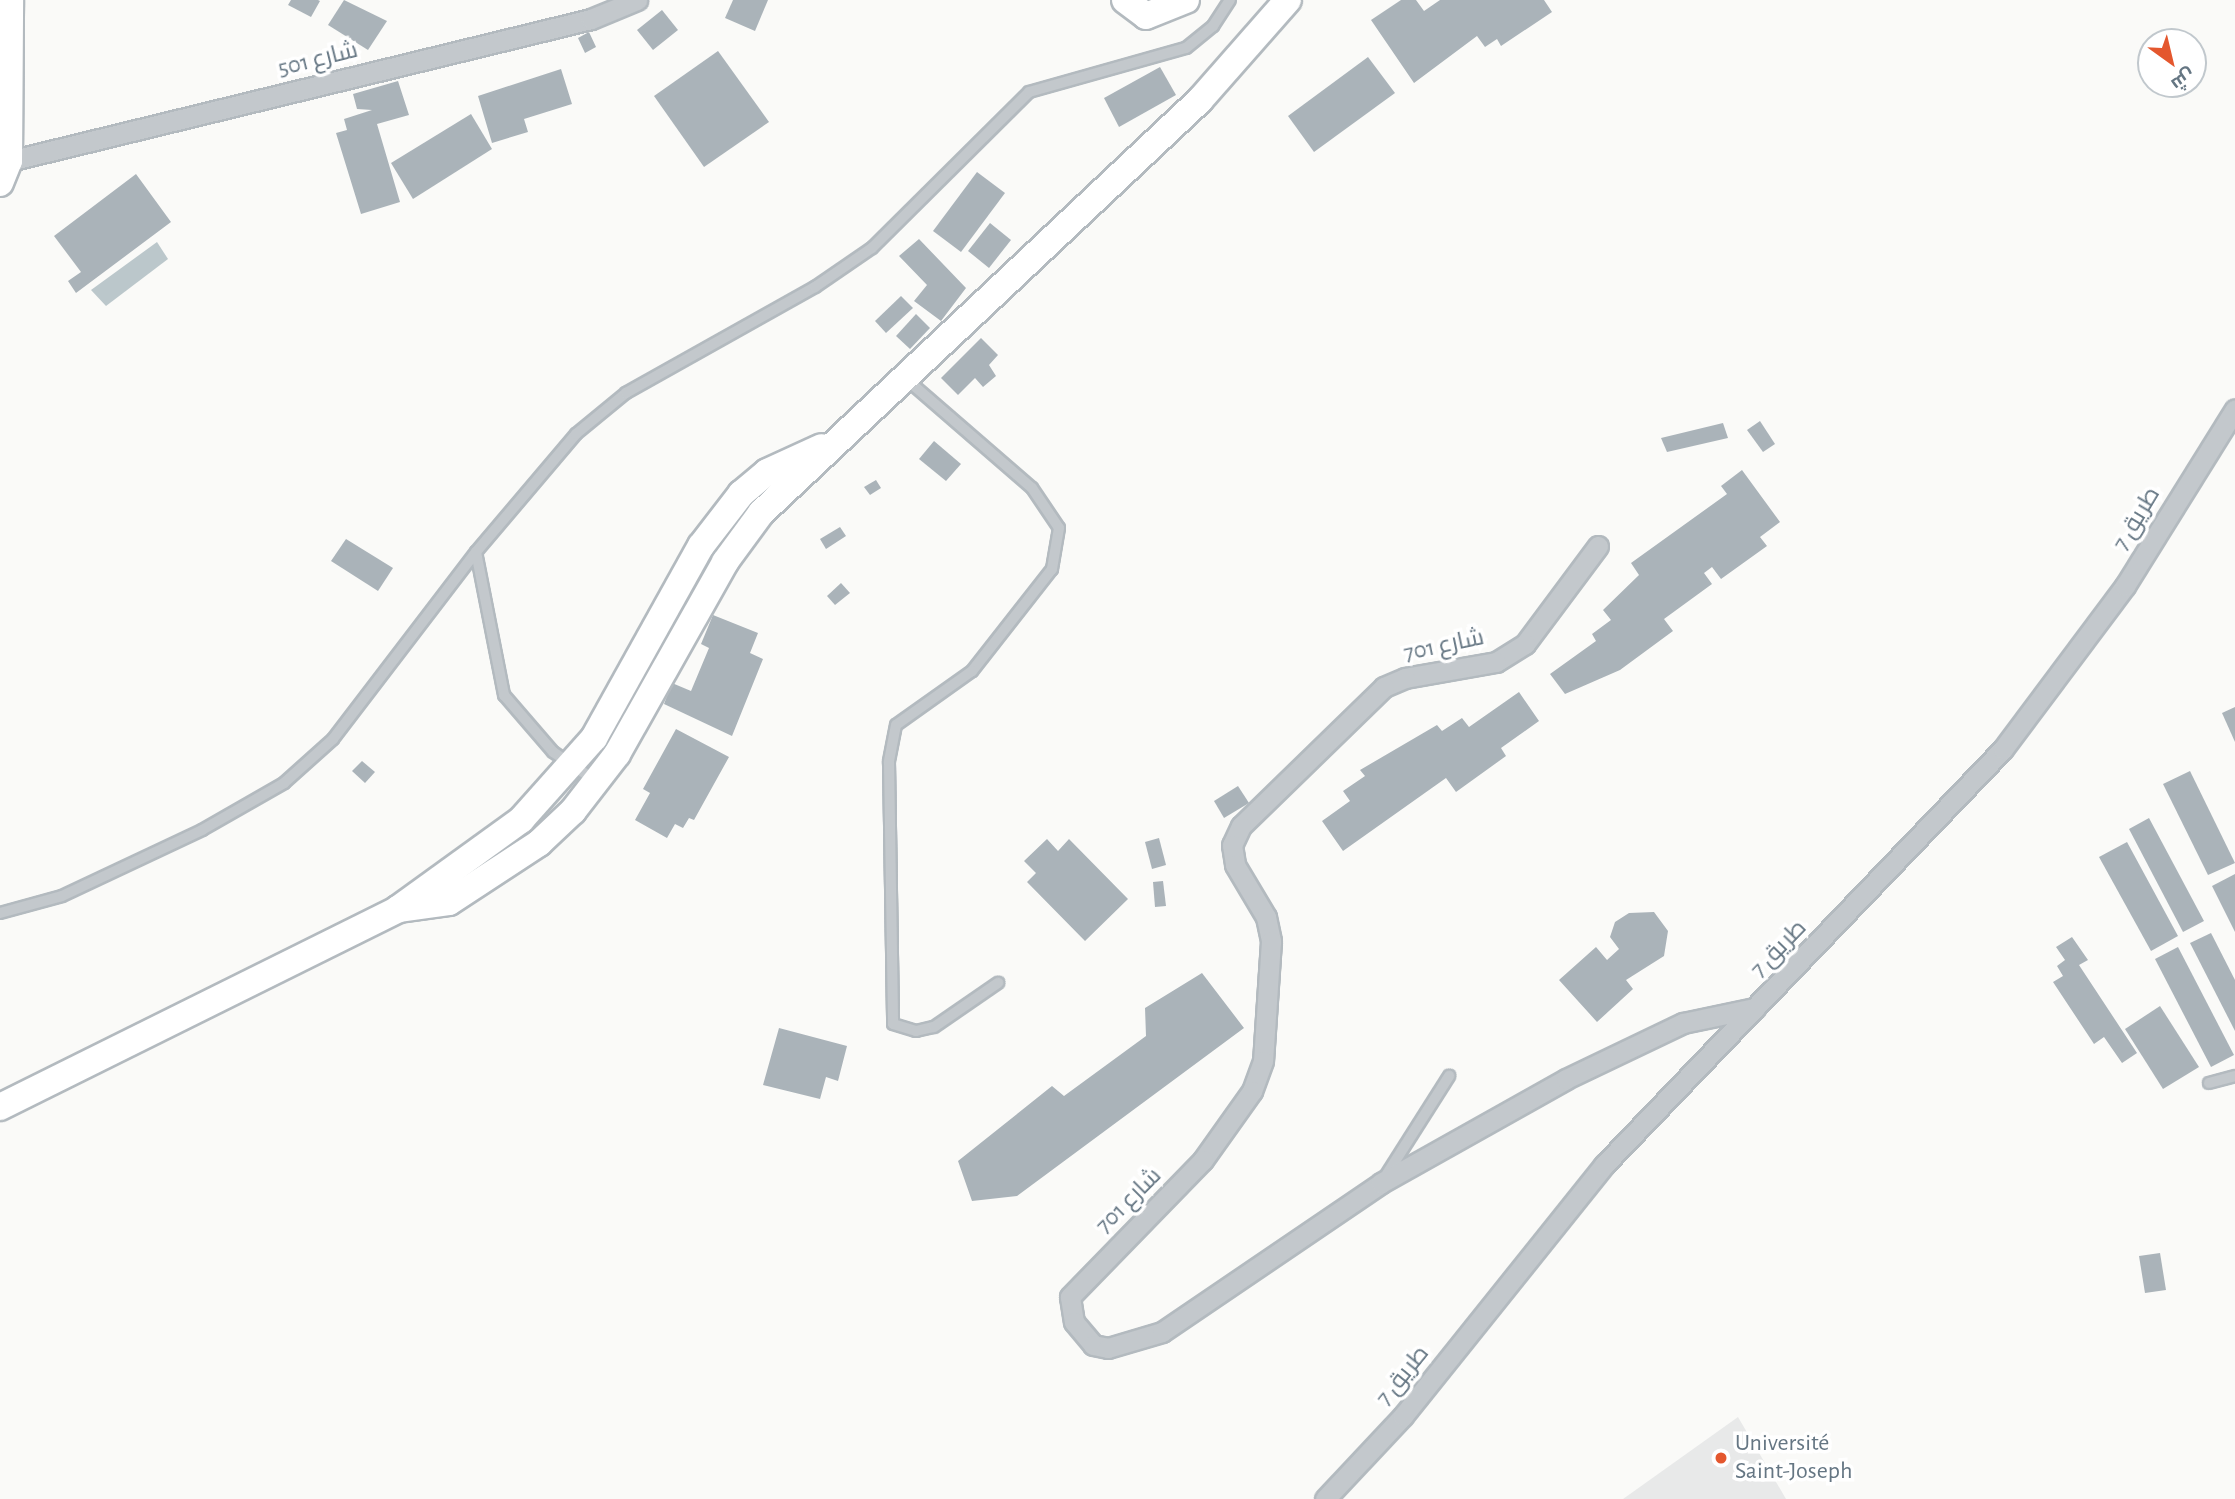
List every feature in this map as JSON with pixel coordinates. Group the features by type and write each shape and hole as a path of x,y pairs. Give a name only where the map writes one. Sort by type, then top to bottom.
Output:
{"street":[{"path":"4,153 10,0"},
{"name":"شارع 501","path":"4,153 591,19 637,0"},
{"path":"1125,0 1146,16 1186,0"},
{"path":"398,909 449,902 539,843 596,782 636,724 725,562 761,513 832,443 1200,100 1288,0"},
{"name":"طريق 7","path":"1325,1499 1403,1416 1604,1165 2003,749 2125,586 2235,409"},
{"path":"0,1107 398,909 521,820 573,764 611,710 701,546 740,494 767,472 832,443"},
{"name":"شارع 701","path":"1598,546 1525,644 1496,662 1405,677 1384,687 1241,826 1232,845 1235,865 1266,917 1271,942 1263,1061 1252,1091 1203,1160 1070,1297 1074,1322 1093,1345 1108,1348 1162,1332 1381,1183 1650,1036 1755,1007"}],"lane":[{"path":"0,914 62,896 202,830 284,783 333,739 475,552 576,433 626,393 815,287 872,248 1029,92 1186,48 1213,26 1230,0"},
{"path":"905,377 1032,488 1059,528 1052,569 972,671 896,725 889,762 893,1024 916,1031 934,1027 998,983"},
{"path":"475,552 504,695 523,723 596,782"},
{"path":"1381,1183 1449,1076"},
{"path":"2209,1083 2235,1076"}],"shaded area":[{"path":"157,242 168,259 106,306 91,290"},
{"name":"Université Saint-Joseph","path":"1738,1417 1786,1499 1623,1499"}],"building":[{"path":"291,0 320,1 311,17 288,5"},
{"path":"344,0 387,21 368,50 328,25"},
{"path":"733,0 768,0 755,31 725,18"},
{"path":"1401,0 1416,0 1424,11 1440,0 1544,0 1552,12 1501,46 1497,39 1485,47 1477,36 1414,83 1371,20"},
{"path":"662,10 678,30 653,50 637,30"},
{"path":"589,32 596,47 585,53 578,38"},
{"path":"718,51 769,122 704,167 654,96"},
{"path":"1368,57 1395,93 1314,152 1288,116"},
{"path":"1160,67 1176,95 1119,127 1104,98"},
{"path":"561,69 572,104 524,119 528,132 492,143 478,96"},
{"path":"398,81 409,115 377,124 400,202 361,214 336,133 347,130 344,119 372,110 357,109 353,94"},
{"path":"471,114 492,149 413,199 391,163"},
{"path":"977,172 1005,193 961,252 933,231"},
{"path":"136,174 171,222 76,293 68,281 81,272 54,236"},
{"path":"990,223 1011,240 989,268 968,251"},
{"path":"919,239 966,288 941,321 914,301 927,285 899,256"},
{"path":"901,296 913,308 886,333 875,321"},
{"path":"916,314 930,328 910,349 896,336"},
{"path":"981,338 998,355 989,365 996,376 983,387 975,378 958,395 941,378"},
{"path":"1760,421 1775,444 1763,452 1747,430"},
{"path":"1723,423 1728,438 1667,452 1661,438"},
{"path":"934,441 961,464 946,481 919,459"},
{"path":"1742,470 1780,522 1760,537 1767,546 1721,579 1712,567 1704,573 1712,584 1664,619 1673,631 1620,670 1565,694 1550,674 1596,641 1592,634 1611,620 1603,610 1639,575 1631,563 1727,494 1721,486"},
{"path":"876,480 881,488 870,495 864,487"},
{"path":"840,527 846,536 826,549 820,539"},
{"path":"346,539 393,568 378,591 331,561"},
{"path":"841,583 850,593 835,605 827,596"},
{"path":"713,615 758,633 750,653 763,659 732,736 664,704 672,683 691,691 709,648 701,644"},
{"path":"1519,692 1539,721 1501,748 1506,756 1456,792 1446,778 1343,851 1322,821 1350,801 1343,791 1365,776 1360,770 1437,725 1442,731 1462,718 1469,727"},
{"path":"2235,707 2235,742 2222,713"},
{"path":"676,729 729,757 694,820 689,818 683,828 675,824 667,838 635,820 650,793 643,789"},
{"path":"362,761 375,772 365,783 352,771"},
{"path":"2190,771 2235,863 2208,875 2163,784"},
{"path":"1238,786 1249,803 1224,818 1214,801"},
{"path":"2149,818 2204,921 2183,932 2129,829"},
{"path":"1159,838 1166,865 1152,869 1145,842"},
{"path":"1047,839 1058,851 1069,839 1128,899 1085,941 1027,882 1036,873 1024,861"},
{"path":"2127,842 2178,936 2151,951 2099,857"},
{"path":"2235,874 2235,932 2212,886"},
{"path":"1163,881 1166,906 1155,907 1153,882"},
{"path":"1654,912 1668,931 1664,956 1626,980 1633,989 1597,1022 1559,980 1596,947 1607,960 1619,949 1610,937 1615,922 1629,913"},
{"path":"2211,933 2235,980 2235,1031 2190,943"},
{"path":"2072,937 2088,960 2079,965 2137,1053 2122,1063 2104,1037 2094,1044 2053,982 2063,976 2057,966 2065,960 2056,947"},
{"path":"2178,947 2234,1055 2211,1067 2155,959"},
{"path":"1202,973 1244,1028 1017,1196 972,1201 958,1161 1052,1086 1064,1096 1146,1036 1145,1008"},
{"path":"2160,1006 2199,1067 2163,1089 2125,1029"},
{"path":"779,1028 847,1046 838,1081 826,1077 820,1099 763,1085"},
{"path":"2160,1253 2166,1290 2145,1293 2139,1256"}],"place":[{"name":"Université Saint-Joseph","path":"1721,1458"}]}
